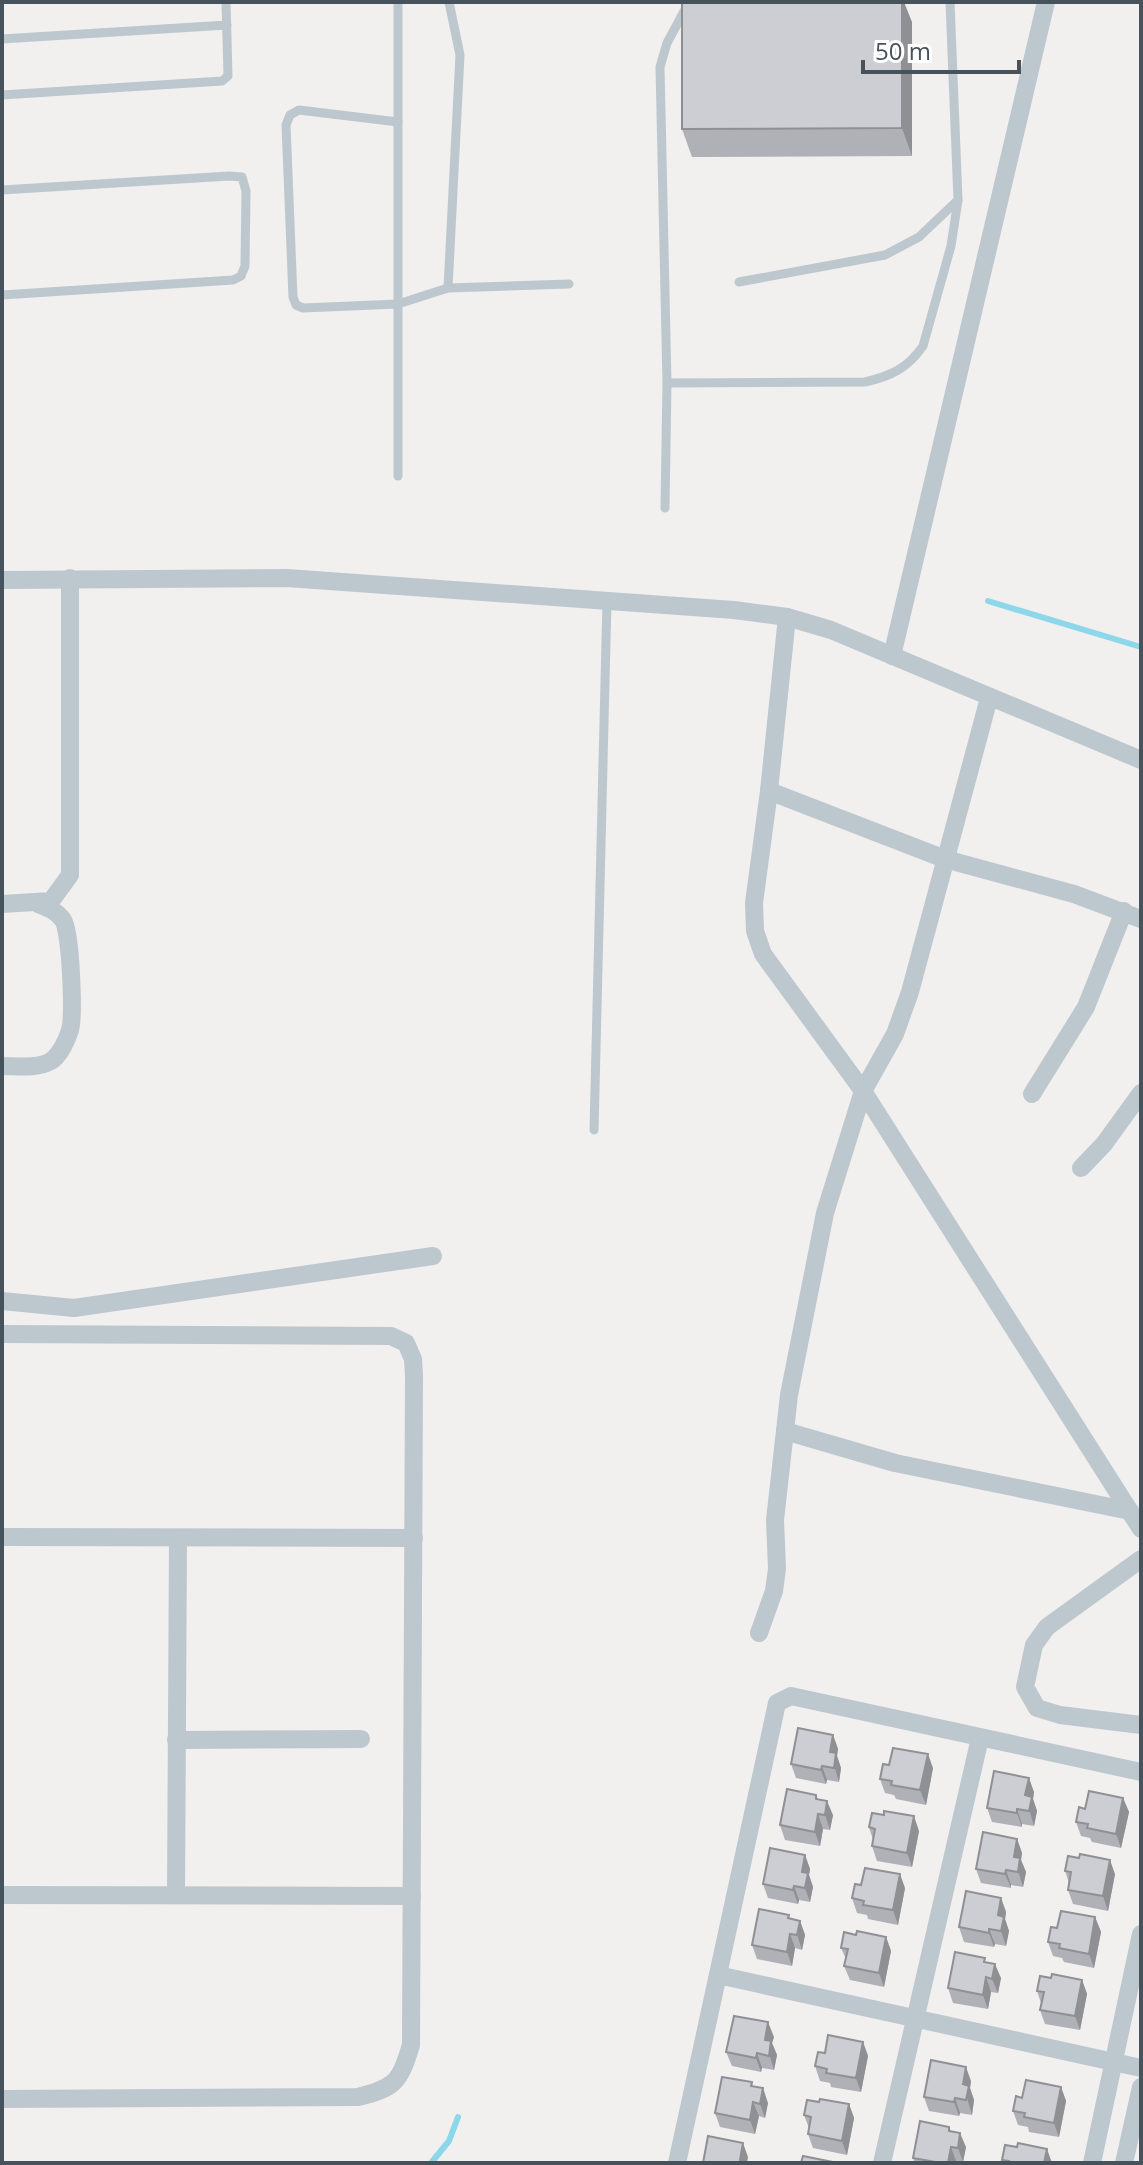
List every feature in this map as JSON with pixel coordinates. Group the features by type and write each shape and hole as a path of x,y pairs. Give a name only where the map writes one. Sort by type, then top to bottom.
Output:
{"street":[{"path":"892,656 1046,2"},
{"path":"2,904 51,901 70,875 70,578"},
{"path":"2,580 287,578 734,610 787,617 831,630 1141,760"},
{"path":"787,617 754,903 755,931 763,954 863,1091 1141,1529"},
{"path":"759,1633 774,1591 777,1569 775,1520 789,1395 825,1213 863,1091 895,1034 923,949 989,698"},
{"path":"769,791 945,859 1074,894 1132,915 1086,1007 1032,1094"},
{"path":"2,1066 31,1066 51,1061 62,1049 71,1028 69,936 65,922 55,911 38,904"},
{"path":"1081,1168 1104,1144 1141,1093"},
{"path":"2,1301 74,1308 433,1256"},
{"path":"2,1334 391,1336 406,1343 413,1359 414,1376 411,2045 402,2074 384,2091 358,2097 2,2099"},
{"path":"785,1431 895,1463 1130,1511"},
{"path":"2,1537 414,1538"},
{"path":"176,1894 178,1539"},
{"path":"1141,1559 1047,1627 1034,1645 1025,1687 1037,1708 1060,1715 1141,1725"},
{"path":"677,2163 777,1703 791,1696 1141,1772"},
{"path":"882,2163 980,1738"},
{"path":"176,1740 361,1739"},
{"path":"2,1895 412,1896"},
{"path":"1092,2163 1141,1934"},
{"path":"718,1975 1141,2068"},
{"path":"1124,2163 1141,2087"}],"lane":[{"path":"2,95 222,81 228,76 226,2"},
{"path":"398,2 398,476"},
{"path":"448,288 460,55 449,2"},
{"path":"665,508 667,383 660,67 667,43 689,2"},
{"path":"667,383 865,382 886,377 905,367 923,346 951,246 958,200 950,2"},
{"path":"2,39 227,25"},
{"path":"398,122 299,110 290,115 286,125 293,297 296,305 303,308 398,304 448,288 569,284"},
{"path":"2,190 229,176 242,177 246,191 245,266 241,276 233,280 2,295"},
{"path":"739,282 885,255 919,237 958,200"},
{"path":"594,1130 607,601"}],"building":[{"path":"682,2 902,2 902,128 682,129"},
{"path":"798,1728 833,1735 830,1752 836,1753 834,1768 822,1766 821,1770 791,1764"},
{"path":"893,1748 928,1754 920,1790 891,1785 892,1781 880,1779 883,1764 889,1765"},
{"path":"994,1771 1029,1778 1025,1795 1032,1797 1029,1811 1017,1809 1017,1813 987,1808"},
{"path":"787,1789 816,1795 816,1799 827,1801 825,1815 818,1814 815,1832 780,1825"},
{"path":"1089,1791 1123,1798 1116,1834 1087,1828 1088,1824 1076,1822 1079,1807 1085,1809"},
{"path":"884,1811 914,1816 907,1853 872,1846 875,1829 869,1827 872,1813 884,1815"},
{"path":"983,1832 1017,1839 1014,1857 1020,1858 1018,1872 1006,1870 1005,1874 976,1869"},
{"path":"770,1848 805,1855 802,1872 808,1873 805,1888 794,1886 793,1890 763,1884"},
{"path":"1080,1854 1110,1860 1103,1896 1068,1890 1071,1872 1065,1871 1068,1856 1079,1858"},
{"path":"865,1868 900,1874 893,1910 863,1905 864,1901 852,1898 855,1884 861,1885"},
{"path":"966,1891 1001,1898 998,1915 1004,1917 1001,1931 989,1929 989,1933 959,1927"},
{"path":"759,1909 789,1915 788,1918 800,1921 797,1935 790,1934 787,1952 752,1945"},
{"path":"1061,1911 1095,1917 1089,1954 1059,1948 1060,1944 1048,1942 1051,1927 1057,1928"},
{"path":"857,1931 886,1937 879,1973 844,1966 848,1949 841,1948 844,1932 856,1935"},
{"path":"955,1952 985,1958 984,1962 995,1964 992,1979 986,1977 983,1995 948,1988"},
{"path":"1052,1974 1082,1980 1075,2016 1040,2010 1044,1992 1037,1991 1040,1976 1051,1978"},
{"path":"734,2016 768,2022 765,2040 771,2041 769,2056 757,2053 756,2058 726,2052"},
{"path":"828,2035 863,2042 856,2078 826,2073 827,2069 815,2066 818,2052 825,2053"},
{"path":"931,2060 966,2067 963,2084 969,2086 966,2100 955,2098 954,2102 924,2097"},
{"path":"722,2077 752,2082 751,2086 763,2088 760,2104 753,2102 750,2120 715,2113"},
{"path":"1026,2080 1061,2087 1054,2123 1024,2117 1025,2113 1013,2111 1016,2096 1022,2098"},
{"path":"820,2099 849,2104 842,2141 808,2134 811,2117 804,2115 807,2100 819,2102"},
{"path":"920,2121 949,2127 949,2131 960,2133 958,2148 951,2147 948,2163 913,2158"},
{"path":"708,2136 743,2143 740,2160 746,2163 703,2163"},
{"path":"1018,2143 1047,2149 1044,2163 1008,2163 1002,2160 1005,2145 1017,2147"},
{"path":"803,2156 838,2163 801,2163"}],"waterway":[{"path":"988,601 1141,647"},
{"path":"431,2163 449,2141 458,2117"}]}
